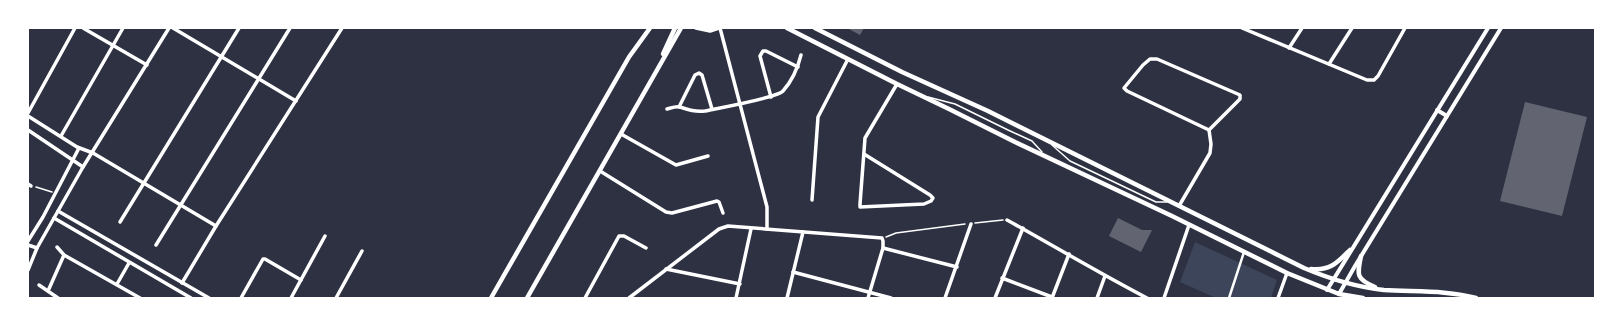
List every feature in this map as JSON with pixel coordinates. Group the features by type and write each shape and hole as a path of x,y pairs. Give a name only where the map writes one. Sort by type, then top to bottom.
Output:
{"main road":[{"path":"491,298 629,57 650,28"},
{"path":"653,77 675,28"},
{"path":"527,298 681,28"},
{"path":"787,28 915,93 1287,273 1339,294 1363,298"},
{"path":"815,28 902,72 985,109 1304,268 1333,280 1382,290 1448,294 1476,298"},
{"path":"1304,268 1320,270 1329,268 1337,263 1350,250"},
{"path":"1361,256 1358,271 1363,282 1382,290"}],"street":[{"path":"28,113 75,28"},
{"path":"83,28 147,65"},
{"path":"61,136 123,28"},
{"path":"28,270 37,248 83,167 169,28"},
{"path":"173,28 296,101"},
{"path":"120,222 239,28"},
{"path":"156,244 290,28"},
{"path":"182,282 342,28"},
{"path":"696,28 710,31 719,28 767,207 767,229"},
{"path":"1242,28 1367,80 1374,80 1378,76 1405,28"},
{"path":"1289,48 1302,28"},
{"path":"1330,64 1352,28"},
{"path":"1327,290 1350,250 1488,28"},
{"path":"1339,294 1501,28"},
{"path":"771,97 760,56 762,51 766,51 798,67"},
{"path":"667,109 679,107 685,110 697,112 771,97 783,92 798,67 801,55"},
{"path":"1150,59 1157,59 1240,95 1240,99 1209,130 1127,91 1124,88 1143,65 1150,59"},
{"path":"812,200 818,117 848,60"},
{"path":"679,107 695,75 699,73 702,75 712,109"},
{"path":"864,154 930,195 933,198 932,200 924,204 860,208 865,138 897,84"},
{"path":"1438,110 1447,116"},
{"path":"28,116 79,148 93,153 216,226"},
{"path":"28,130 83,167"},
{"path":"1179,206 1210,153 1211,144 1209,130"},
{"path":"621,134 676,165 708,156"},
{"path":"28,241 79,148"},
{"path":"600,171 666,212 672,213 717,201 719,202 723,213"},
{"path":"58,211 182,282 202,296 209,298"},
{"path":"54,218 191,298"},
{"path":"1007,220 1069,254 1105,276 1147,298"},
{"path":"945,298 971,224"},
{"path":"1164,298 1189,225"},
{"path":"629,298 723,227 882,238 883,248 868,298"},
{"path":"995,298 1023,228"},
{"path":"736,298 751,229"},
{"path":"786,298 803,232"},
{"path":"291,298 325,236"},
{"path":"585,298 619,236 624,236 646,248"},
{"path":"108,250 112,242"},
{"path":"28,245 37,248"},
{"path":"58,247 64,254 140,298"},
{"path":"883,248 957,267"},
{"path":"336,298 362,251"},
{"path":"1229,298 1244,252"},
{"path":"48,291 64,254"},
{"path":"1002,278 1052,298 1069,254"},
{"path":"241,298 263,259 301,280"},
{"path":"117,284 130,263"},
{"path":"666,269 740,284"},
{"path":"793,272 891,298"},
{"path":"1278,298 1287,273"},
{"path":"1097,298 1105,276"},
{"path":"39,285 58,298"}],"lane":[{"path":"915,93 955,104 1032,141 1048,158"},
{"path":"1047,140 1070,161 1156,202 1173,203"}],"path":[{"path":"30,185 55,193"},
{"path":"882,238 896,233 1007,220"}],"shaded area":[{"path":"1195,242 1277,280 1271,298 1216,298 1180,282"}],"building":[{"path":"847,28 864,28 860,35"},
{"path":"1525,102 1587,117 1562,216 1500,201"},
{"path":"1118,218 1142,230 1152,230 1141,252 1109,236"}]}
